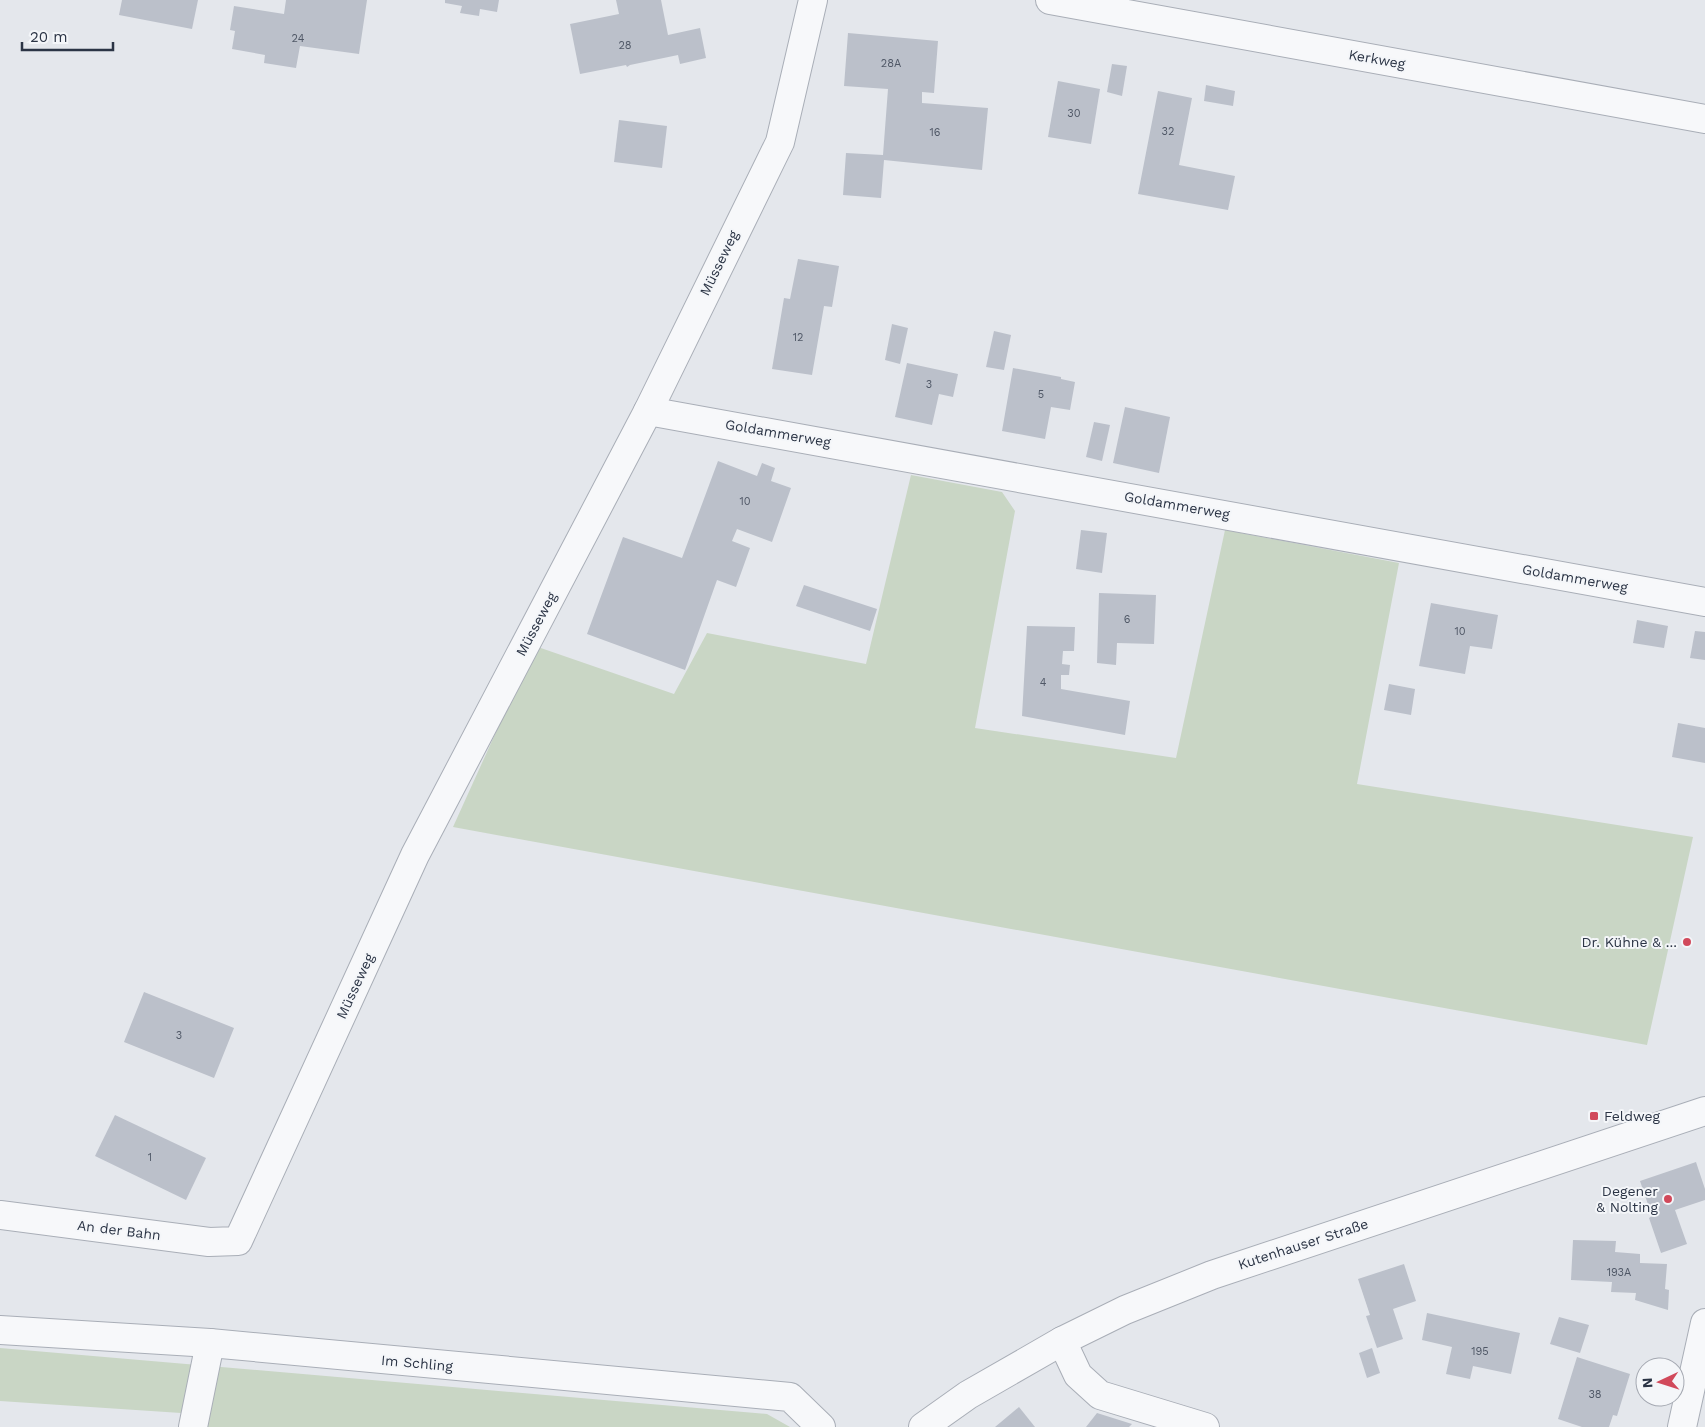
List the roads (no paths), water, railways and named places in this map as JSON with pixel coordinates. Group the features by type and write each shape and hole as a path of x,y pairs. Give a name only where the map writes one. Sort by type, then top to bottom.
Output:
{"street":[{"name":"Müsseweg","path":"238,1241 415,855 648,411 780,142 813,0"},
{"name":"Kerkweg","path":"1050,0 1705,119"},
{"name":"Goldammerweg","path":"648,411 1705,602"},
{"name":"Kutenhauser Straße","path":"923,1427 968,1395 1062,1341 1125,1310 1212,1275 1705,1111"},
{"name":"An der Bahn","path":"0,1215 209,1242 238,1241"},
{"path":"1682,1427 1705,1323"},
{"name":"Im Schling","path":"0,1330 210,1343 790,1397 821,1427"},
{"path":"1062,1341 1078,1375 1100,1395 1205,1427"},
{"path":"194,1427 210,1343"}],"place":[{"name":"Dr. Kühne & ...","path":"1687,942"},
{"name":"Feldweg","path":"1594,1116"},
{"name":"Degener & Nolting","path":"1668,1199"}]}
